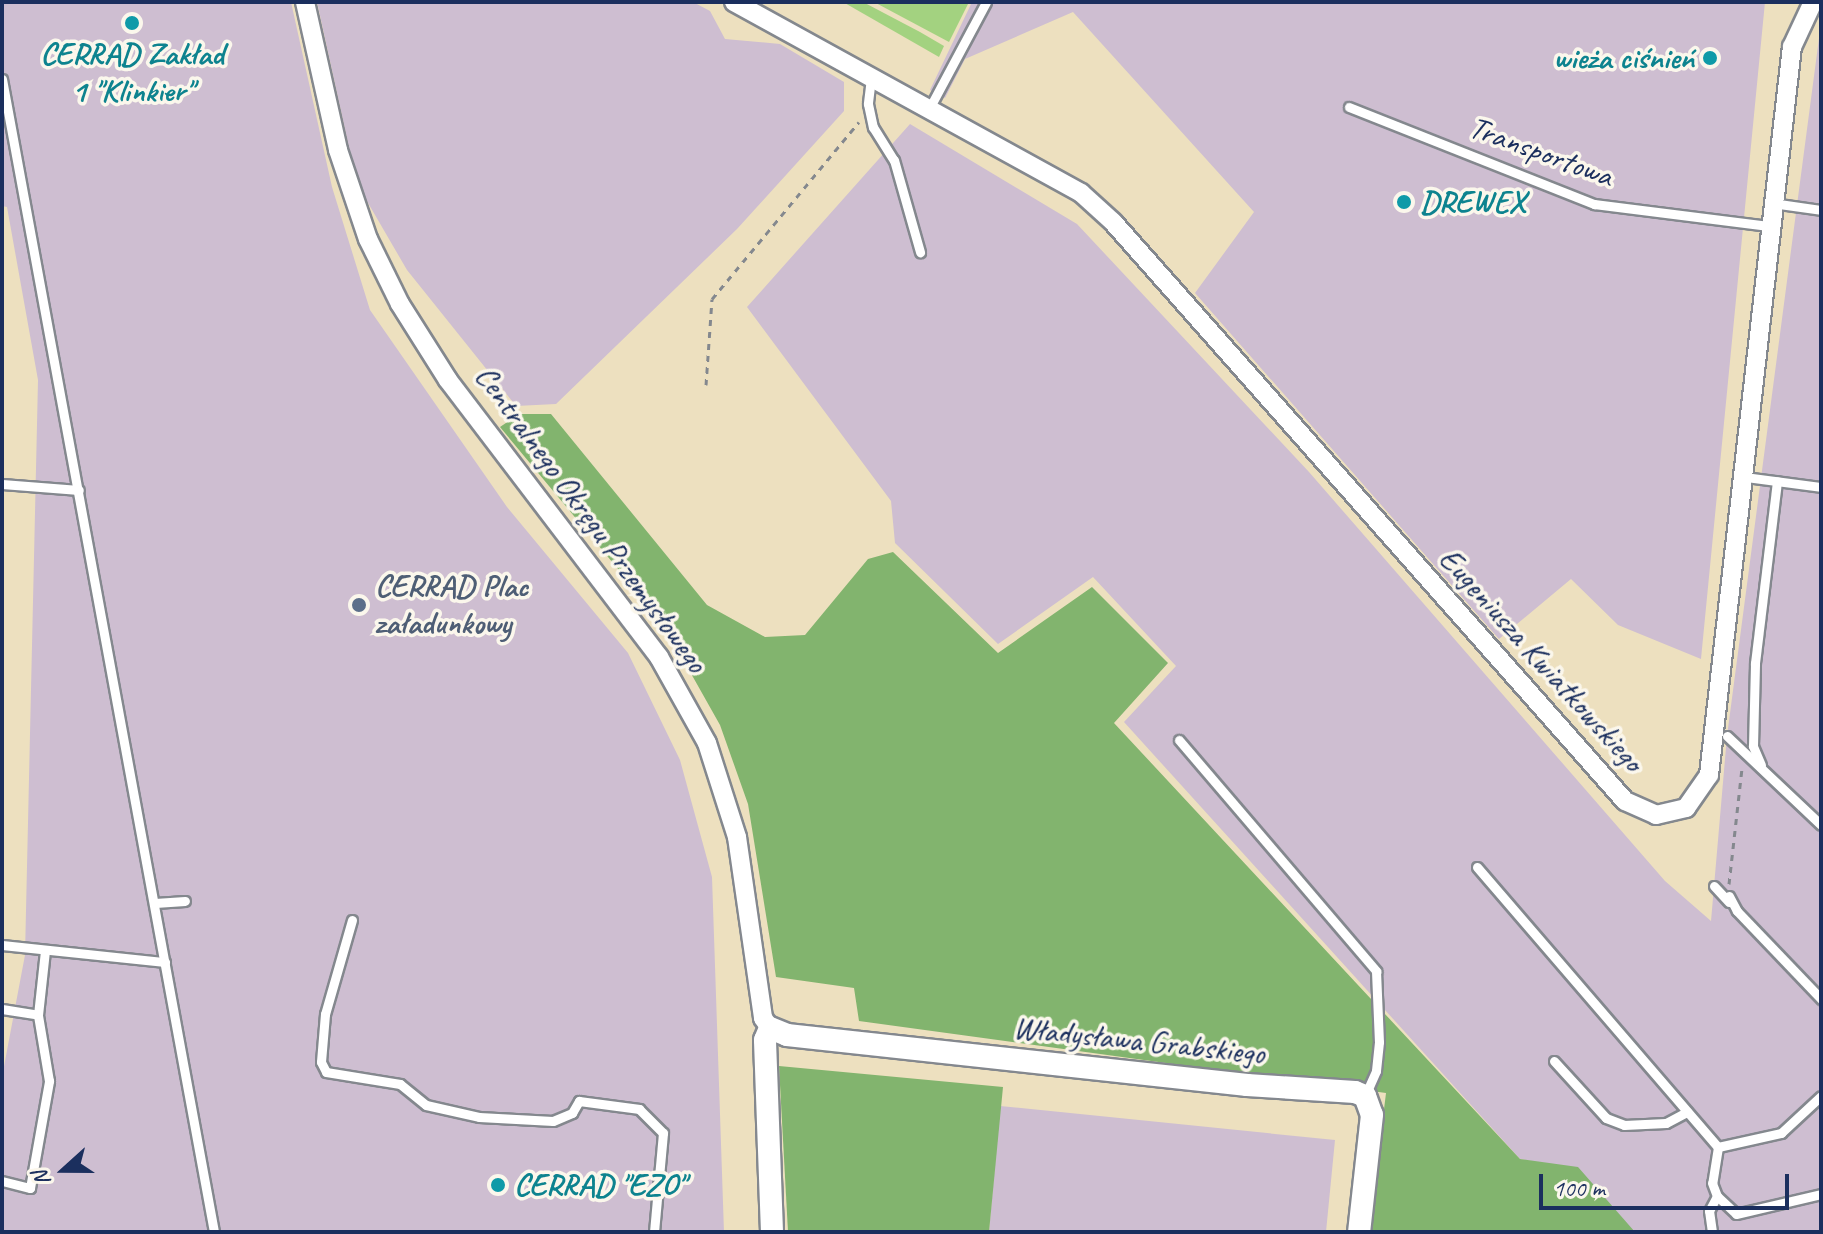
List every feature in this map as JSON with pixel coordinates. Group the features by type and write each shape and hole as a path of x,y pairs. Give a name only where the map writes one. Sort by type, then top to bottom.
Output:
{"street":[{"name":"Centralnego Okręgu Przemysłowego","path":"305,2 338,150 387,281 448,380 659,657 707,743 737,837 763,1018 770,1028 765,1040 772,1232"},
{"name":"Eugeniusza Kwiatkowskiego","path":"734,2 1051,172 1113,222 1625,801 1645,813 1667,815 1686,808 1709,775 1745,477 1769,226 1792,47 1813,2"},
{"name":"Władysława Grabskiego","path":"770,1028 787,1035 1365,1096"},
{"path":"1359,1232 1372,1115 1365,1096"}],"lane":[{"path":"930,107 986,2"},
{"path":"871,76 869,109 873,127 894,160 920,252"},
{"path":"2,79 214,1232"},
{"name":"Transportowa","path":"1349,107 1594,204 1769,226"},
{"path":"1772,203 1821,210"},
{"path":"1745,477 1821,487"},
{"path":"1761,765 1753,746 1755,663 1777,481"},
{"path":"2,484 79,490"},
{"path":"1727,736 1821,825"},
{"path":"1179,740 1376,971 1379,1042 1376,1071 1365,1096"},
{"path":"1477,867 1718,1147"},
{"path":"1714,886 1821,999"},
{"path":"1729,896 1737,911"},
{"path":"155,903 185,901"},
{"path":"352,920 325,1014 321,1062 326,1072 400,1084 426,1105 479,1117 553,1121 572,1113 579,1101 639,1109 657,1122 663,1133 654,1232"},
{"path":"2,945 165,962"},
{"path":"2,1181 30,1188 49,1081 38,1015 45,951"},
{"path":"2,1009 38,1015"},
{"path":"1554,1061 1606,1118 1624,1125 1666,1123 1687,1112"},
{"path":"1718,1147 1781,1133 1821,1096"},
{"path":"1718,1147 1712,1183 1717,1196 1736,1214 1821,1194"},
{"path":"1712,1232 1709,1211 1717,1196"}],"path":[{"path":"706,385 712,299 869,109"},
{"path":"1729,896 1738,778 1747,759"}],"shaded area":[{"path":"2,2 291,2 332,187 370,310 507,507 628,653 680,760 712,877 724,1232 2,1232 2,1077 25,955 38,380 7,207 2,206"},
{"path":"317,2 693,2 710,11 725,39 780,44 844,82 844,111 737,229 556,404 516,406 407,270 357,184"},
{"path":"972,2 1765,2 1701,659 1618,625 1571,579 1499,639 1195,293 1254,212 1073,12 965,59 945,98 930,90"},
{"path":"1821,23 1821,1232 1634,1232 1578,1169 1520,1159 1124,722 1176,666 1093,577 998,644 895,543 891,501 747,307 910,124 1077,224 1309,472 1665,881 1711,921 1727,736"},
{"path":"1000,1106 1335,1140 1326,1232 989,1232"}],"green space":[{"path":"843,2 863,2 920,32 944,46 939,57"},
{"path":"874,2 969,2 949,42"},
{"path":"519,414 551,414 707,605 765,637 805,635 868,559 893,552 998,653 1092,587 1168,663 1114,723 1520,1159 1578,1167 1635,1232 1369,1232 1386,1093 859,1021 854,988 776,977 748,804 720,725 662,622 500,427"},
{"path":"779,1066 1003,1087 989,1232 788,1232"}],"place":[{"name":"CERRAD Zakład 1 \"Klinkier\"","path":"132,23"},
{"name":"wieża ciśnień","path":"1710,58"},
{"name":"DREWEX","path":"1404,202"},
{"name":"CERRAD Plac załadunkowy","path":"359,605"},
{"name":"CERRAD \"EZO\"","path":"498,1185"}]}
